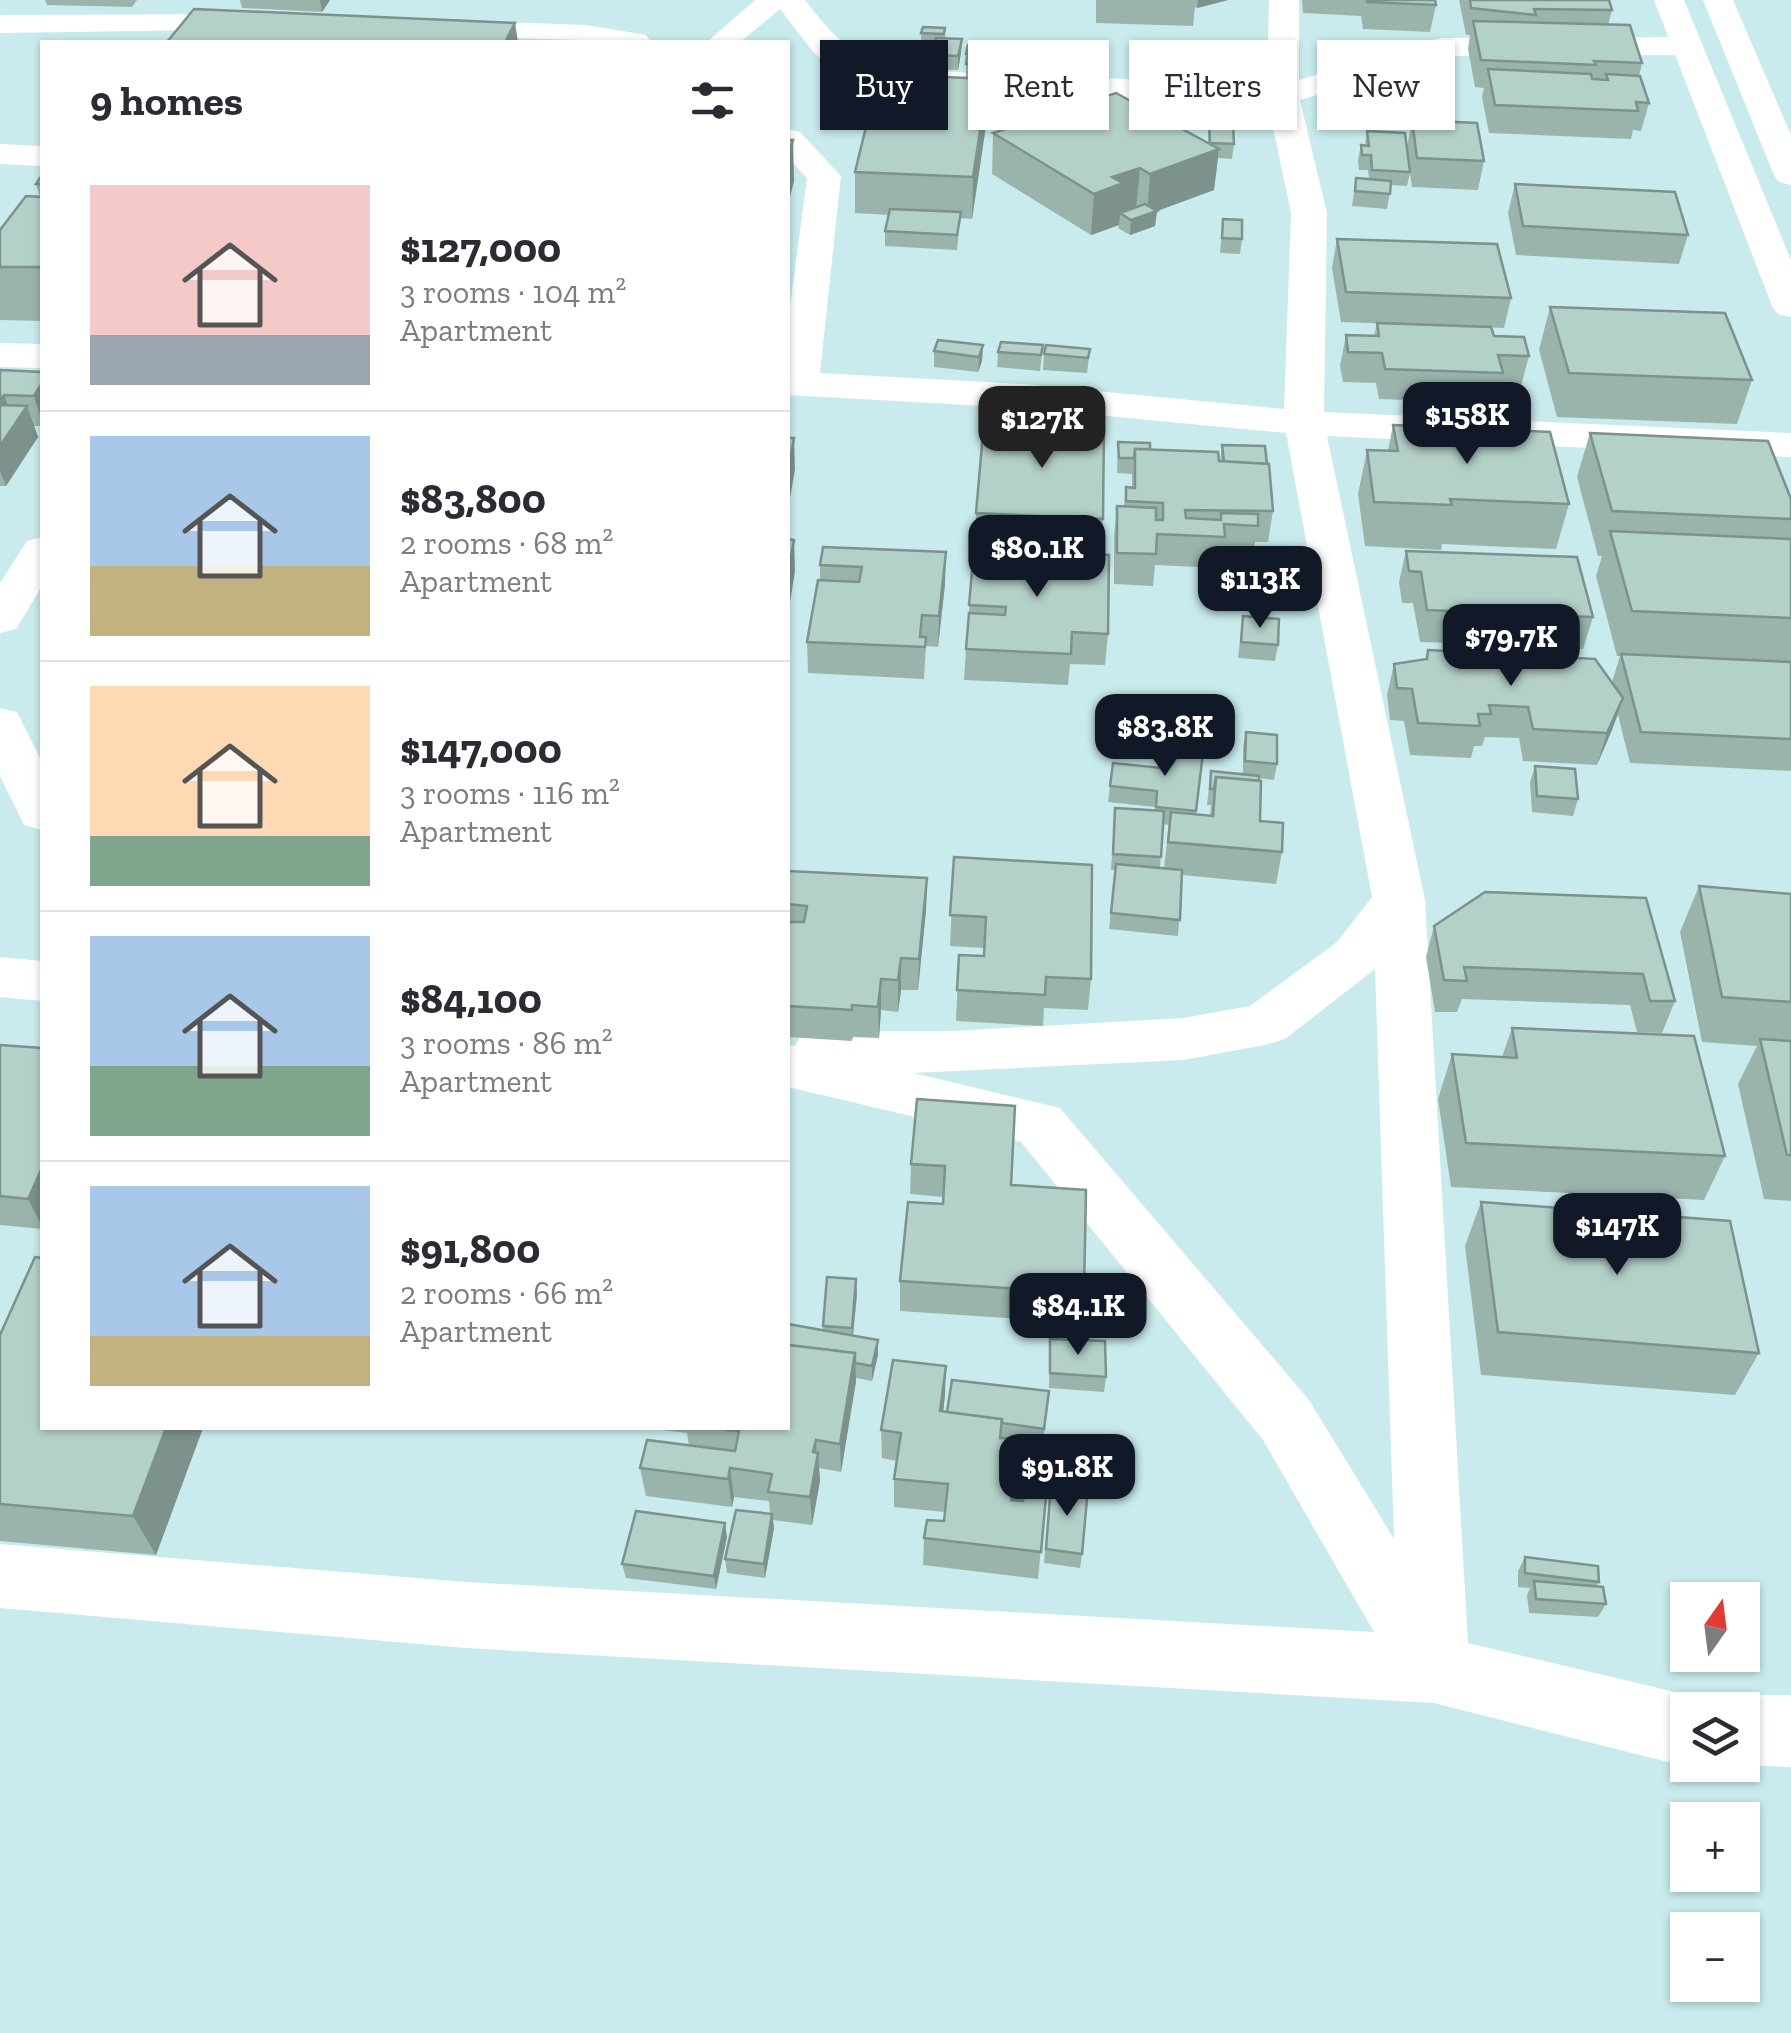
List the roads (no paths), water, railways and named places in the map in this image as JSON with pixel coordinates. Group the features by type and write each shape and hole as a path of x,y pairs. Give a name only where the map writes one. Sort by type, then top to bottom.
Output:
{"street":[{"path":"724,40 773,0"},
{"path":"788,0 834,59 862,72 905,80 1129,88"},
{"path":"1284,0 1284,40"},
{"path":"1669,0 1791,306"},
{"path":"1718,0 1790,169"},
{"path":"0,24 134,20 290,24"},
{"path":"409,28 587,34 623,40"},
{"path":"1297,90 1441,47 1688,46"},
{"path":"1289,130 1309,213 1304,423 1399,900 1434,1669"},
{"path":"790,141 824,176 793,384 1024,396 1304,423 1791,445"},
{"path":"0,154 40,156"},
{"path":"0,355 40,356"},
{"path":"0,619 40,553"},
{"path":"0,723 40,809"},
{"path":"790,1052 952,1052 1183,1039 1265,1024 1356,956 1399,900"},
{"path":"0,977 40,982"},
{"path":"790,1066 1040,1124 1286,1420 1434,1669"},
{"path":"0,1576 466,1615 1434,1669 1670,1727"},
{"path":"1760,1731 1791,1731"}]}
